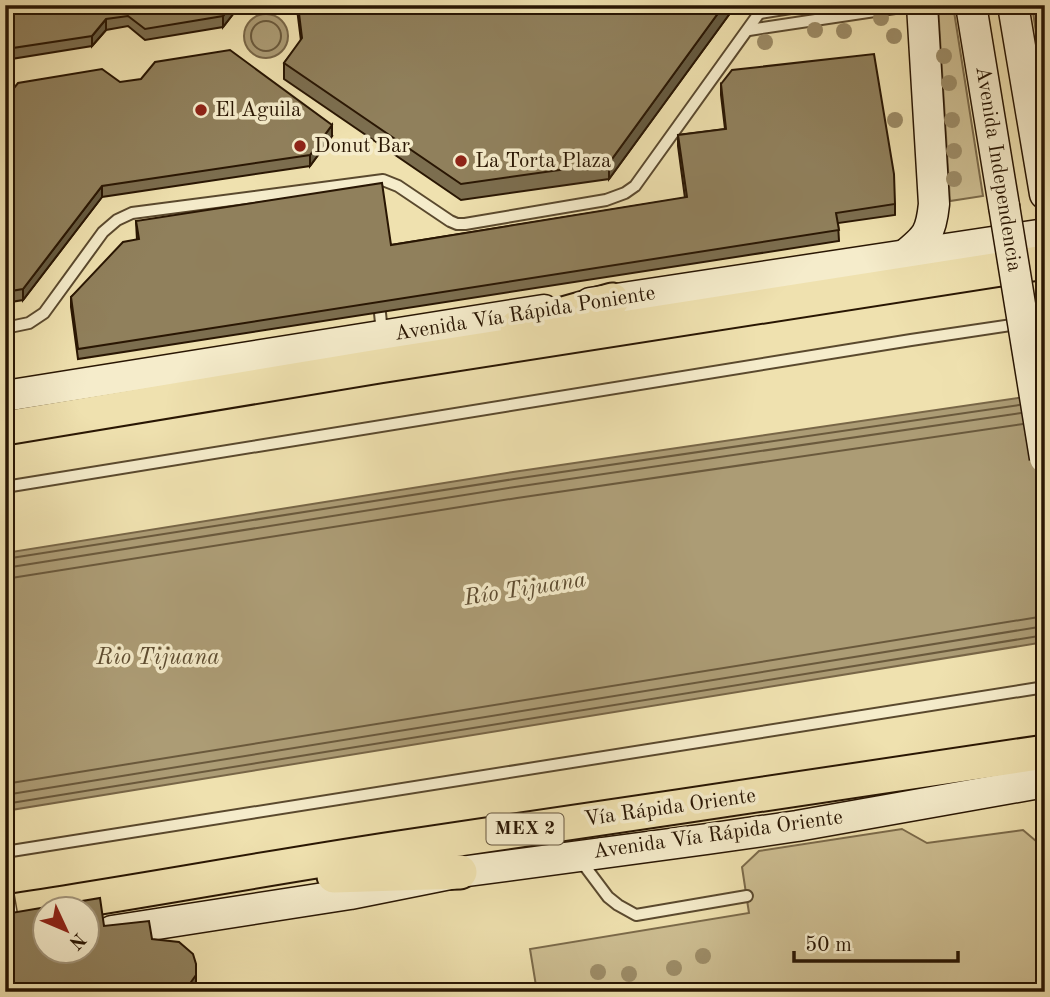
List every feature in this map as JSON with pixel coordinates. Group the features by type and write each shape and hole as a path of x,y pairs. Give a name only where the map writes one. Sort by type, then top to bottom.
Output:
{"highway":[{"name":"Avenida Vía Rápida Poniente","path":"5,428 381,338 997,270 1045,262"},
{"path":"381,338 612,300"},
{"name":"Vía Rápida Oriente","path":"7,924 83,901 202,880 409,846 1045,752"},
{"path":"202,880 460,872"}],"main road":[{"path":"905,255 927,235 932,224 934,204 922,5"},
{"name":"Avenida Independencia","path":"971,5 1045,458"},
{"name":"Avenida Independencia","path":"1013,5 1045,193"},
{"name":"Avenida Vía Rápida Poniente","path":"612,300 1045,234"},
{"name":"Avenida Vía Rápida Poniente","path":"5,396 381,338"},
{"name":"Avenida Vía Rápida Oriente","path":"102,933 350,894 460,872 784,828 1045,782"}],"street":[{"path":"5,893 11,927 7,924"}],"lane":[{"path":"5,328 29,323 44,313 103,232 117,220 132,213 383,180 398,186 450,221 465,224 606,200 625,193 635,186 762,9 809,5"},
{"path":"749,30 915,5"},
{"path":"360,183 362,196"},
{"path":"5,487 1045,320"},
{"path":"5,852 1045,687"},
{"path":"578,856 608,897 636,915 747,896"}],"shaded area":[{"path":"938,5 953,5 983,196 950,201"},
{"path":"1032,5 1045,5 1045,95"},
{"path":"902,829 927,843 1023,830 1036,841 1045,887 1045,956 1039,958 1045,992 537,992 530,949 749,913 742,867 759,851"}],"water":[{"path":"266,14 275,15 282,20 287,27 287,45 282,52 275,57 266,58 257,57 250,52 245,45 244,36 245,27 250,20 257,15"},
{"name":"Rio Tijuana","path":"1045,394 1045,642 5,811 5,553 513,472"}],"building":[{"path":"5,5 232,5 223,16 145,29 128,16 106,19 92,36 6,49"},
{"path":"298,5 724,5 609,163 461,184 284,63 302,38"},
{"path":"230,50 332,125 310,155 102,186 23,289 5,292 5,99 18,83 102,69 120,82 141,79 155,62"},
{"path":"874,54 894,174 895,204 836,213 839,230 78,349 71,297 123,242 139,239 136,221 382,183 391,245 687,197 678,135 726,129 721,84 732,70"},
{"path":"32,909 32,965 102,965 102,912 104,926 149,921 152,939 179,942 193,954 196,964 196,975 184,992 5,992 5,914"}],"place":[{"name":"El Aguila","path":"201,110"},
{"name":"Donut Bar","path":"300,146"},
{"name":"La Torta Plaza","path":"461,161"}],"water label":[{"name":"Río Tijuana","path":"525,589"}]}
